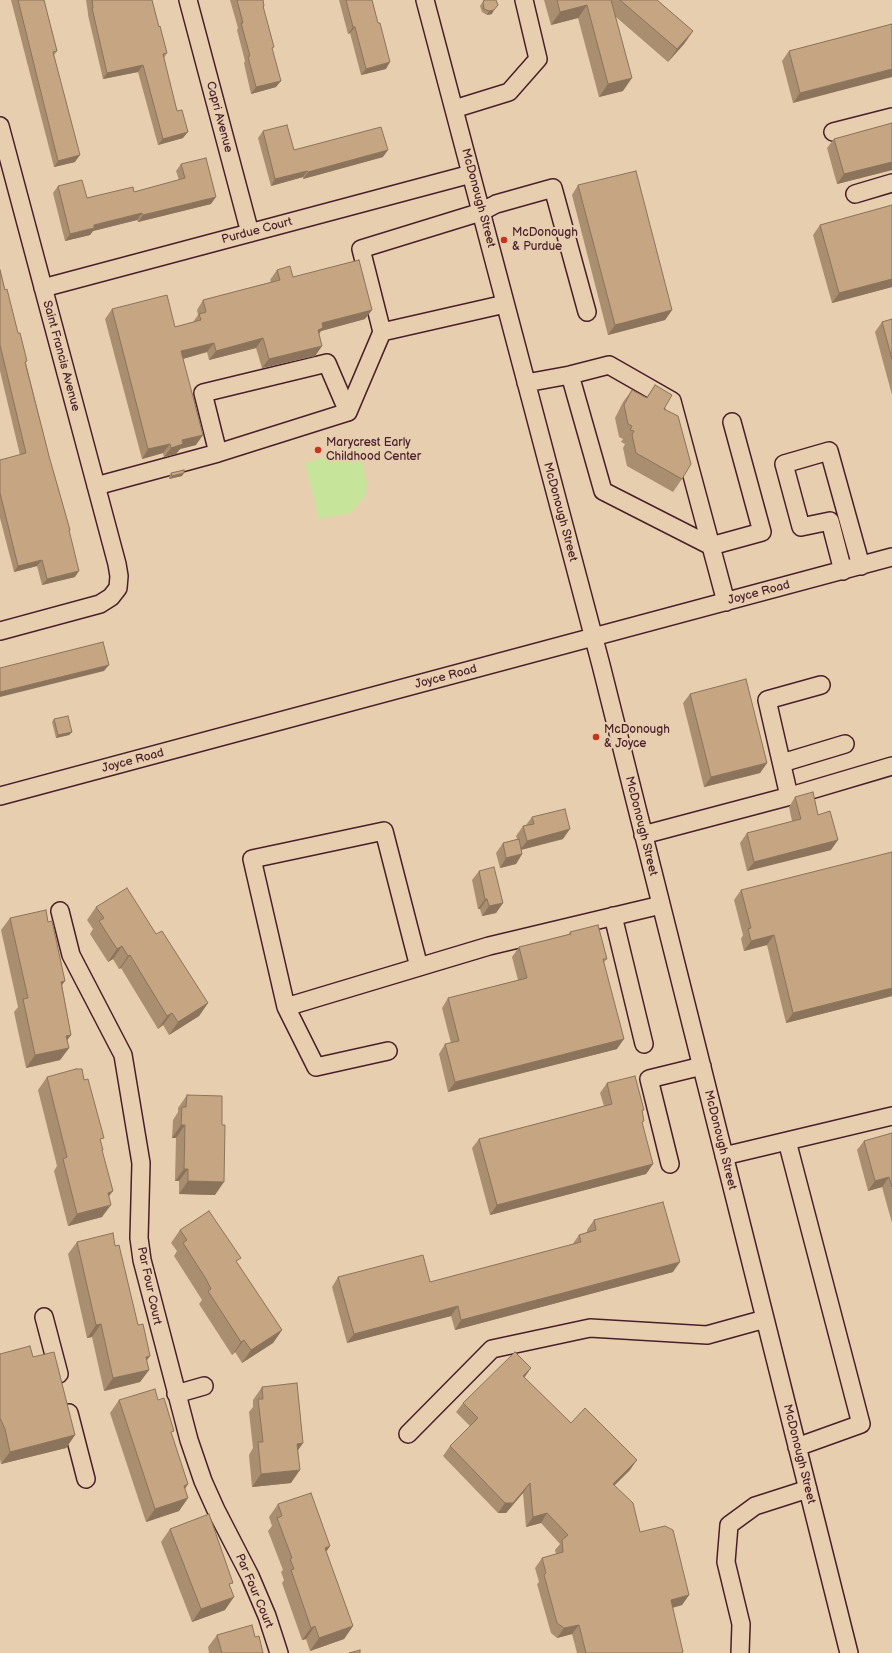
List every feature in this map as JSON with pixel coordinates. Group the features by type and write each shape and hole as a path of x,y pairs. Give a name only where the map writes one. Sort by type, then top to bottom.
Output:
{"street":[{"name":"Capri Avenue","path":"188,0 250,233"},
{"name":"McDonough Street","path":"425,0 594,638 849,1653"},
{"path":"454,109 509,92 538,59 524,0"},
{"path":"833,132 892,117"},
{"name":"Saint Francis Avenue","path":"0,126 117,564 118,588 111,597 100,604 0,631"},
{"name":"Purdue Court","path":"43,288 471,174"},
{"path":"855,194 892,183"},
{"path":"96,486 218,453 348,412 382,332 361,249 481,212 496,204 553,188 586,312"},
{"path":"382,332 505,304"},
{"path":"218,453 203,392 327,363 348,412"},
{"path":"526,383 570,375 609,365 672,401 726,602"},
{"path":"570,375 604,491 711,546 762,532 732,422"},
{"path":"848,516 801,527 784,464 829,451 848,516 861,566"},
{"path":"830,521 843,571"},
{"name":"Joyce Road","path":"0,796 892,557"},
{"path":"790,796 767,700 821,685"},
{"path":"782,763 845,744"},
{"path":"644,835 790,796 892,766"},
{"path":"388,1051 316,1067 286,1007 252,859 384,831 418,967"},
{"path":"286,1007 489,946 661,905"},
{"name":"Par Four Court","path":"60,911 71,954 123,1055 141,1163 139,1238 142,1260 189,1440 203,1481 216,1510 250,1576 267,1616 279,1653"},
{"path":"613,916 644,1044"},
{"path":"670,1164 649,1079 702,1066"},
{"path":"724,1156 892,1116"},
{"path":"787,1141 861,1424 797,1447"},
{"path":"44,1317 86,1479"},
{"path":"408,1434 492,1349 590,1328 707,1335 765,1319"},
{"path":"176,1394 204,1386"},
{"path":"740,1653 740,1624 726,1562 729,1525 755,1506 808,1489"}],"green space":[{"path":"359,448 367,484 366,495 351,513 319,519 305,463"}],"building":[{"path":"18,0 44,0 57,51 53,52 80,155 58,161"},
{"path":"92,0 152,0 167,53 163,54 177,111 182,110 188,132 163,139 143,65 107,73 92,8"},
{"path":"237,0 263,0 263,6 274,47 272,48 281,81 256,87 248,57 250,56 241,23 243,23"},
{"path":"346,0 372,0 378,23 380,23 390,62 366,69"},
{"path":"484,0 496,0 498,5 494,10 489,11 484,9"},
{"path":"557,0 611,0 632,78 608,84 587,5 560,12"},
{"path":"620,0 657,0 693,31 677,49"},
{"path":"892,24 892,69 800,93 789,51"},
{"path":"892,123 892,162 844,174 834,139"},
{"path":"287,125 294,150 381,127 388,150 308,172 275,179 263,131"},
{"path":"206,158 216,197 143,215 142,213 94,225 94,228 70,234 58,186 82,180 87,198 133,187 134,192 185,178 181,164"},
{"path":"636,171 672,310 615,325 578,185"},
{"path":"892,205 892,279 839,293 820,225"},
{"path":"359,260 372,310 322,323 323,328 318,330 322,346 269,359 263,338 216,351 214,343 181,351 203,435 182,440 183,444 171,448 170,444 148,449 112,309 167,295 175,327 201,320 199,314 206,312 203,300 280,280 277,270 290,266 293,277"},
{"path":"0,270 5,290 7,289 18,333 20,333 27,361 25,362 70,530 79,571 47,579 42,560 18,566 0,493 0,460 26,453 0,345"},
{"path":"892,319 892,359 882,322"},
{"path":"655,385 672,395 664,409 678,416 691,464 682,479 636,453 632,435 634,431 630,430 632,426 628,424 624,405 632,390 647,398"},
{"path":"184,470 184,473 172,476 171,473"},
{"path":"103,642 109,665 0,692 0,668"},
{"path":"746,679 767,763 711,777 690,694"},
{"path":"68,716 72,732 58,735 54,719"},
{"path":"813,792 818,815 830,811 838,840 754,862 747,833 801,819 795,797"},
{"path":"565,809 570,829 527,841 523,826 534,824 532,817"},
{"path":"519,839 522,854 506,858 503,843"},
{"path":"892,852 892,988 793,1013 774,935 751,941 748,929 751,928 741,890"},
{"path":"494,867 503,903 489,906 487,899 485,899 479,871"},
{"path":"127,888 156,934 162,931 208,1003 178,1022 172,1013 167,1016 130,955 128,956 122,946 117,949 99,921 104,918 96,907"},
{"path":"46,910 48,922 52,921 65,981 61,982 71,1035 66,1036 69,1048 35,1055 23,999 28,998 10,918"},
{"path":"598,925 607,959 603,959 624,1039 455,1082 445,1044 459,1041 448,998 527,978 519,947 571,934 570,932"},
{"path":"76,1069 82,1069 84,1080 88,1079 104,1138 100,1139 113,1191 108,1193 111,1205 77,1214 63,1159 67,1157 47,1077"},
{"path":"635,1076 644,1110 642,1110 644,1121 642,1122 653,1164 497,1205 479,1139 612,1104 607,1083"},
{"path":"187,1095 222,1096 222,1125 225,1125 224,1182 188,1181 188,1169 184,1169 185,1125 181,1125 182,1107 186,1107"},
{"path":"892,1133 892,1187 889,1177 875,1181 864,1141"},
{"path":"663,1202 680,1262 461,1320 458,1306 354,1334 338,1277 423,1255 430,1282 581,1242 579,1235 596,1230 594,1220"},
{"path":"209,1211 241,1258 236,1261 282,1330 251,1350 244,1340 241,1342 208,1291 211,1289 206,1279 183,1243 187,1240 180,1230"},
{"path":"113,1233 115,1246 119,1245 138,1325 143,1324 150,1356 146,1357 149,1370 113,1378 101,1324 96,1325 77,1242"},
{"path":"30,1346 33,1357 54,1352 75,1435 10,1452 5,1429 0,1418 0,1354"},
{"path":"515,1352 531,1368 523,1376 571,1423 585,1408 637,1460 613,1484 633,1503 640,1532 665,1526 673,1530 689,1595 671,1600 683,1652 586,1653 579,1625 564,1628 557,1623 544,1575 546,1573 542,1558 563,1552 562,1540 568,1535 547,1513 533,1517 530,1483 513,1503 505,1503 450,1446 478,1418 463,1403"},
{"path":"297,1383 303,1443 297,1444 300,1470 261,1474 258,1442 263,1442 258,1399 263,1399 262,1387"},
{"path":"155,1389 158,1400 164,1398 174,1431 171,1432 188,1484 184,1486 188,1498 155,1509 119,1400"},
{"path":"311,1493 330,1546 325,1548 353,1626 319,1638 315,1626 311,1628 291,1570 294,1569 290,1559 292,1558 277,1518 282,1516 278,1504"},
{"path":"209,1514 233,1583 229,1584 234,1597 201,1609 170,1529"},
{"path":"252,1625 255,1637 259,1636 263,1653 222,1653 217,1635"},
{"path":"360,1650 360,1653 349,1653"}],"place":[{"name":"McDonough & Purdue","path":"504,240"},
{"name":"Marycrest Early Childhood Center","path":"318,450"},
{"name":"McDonough & Joyce","path":"596,737"}]}
